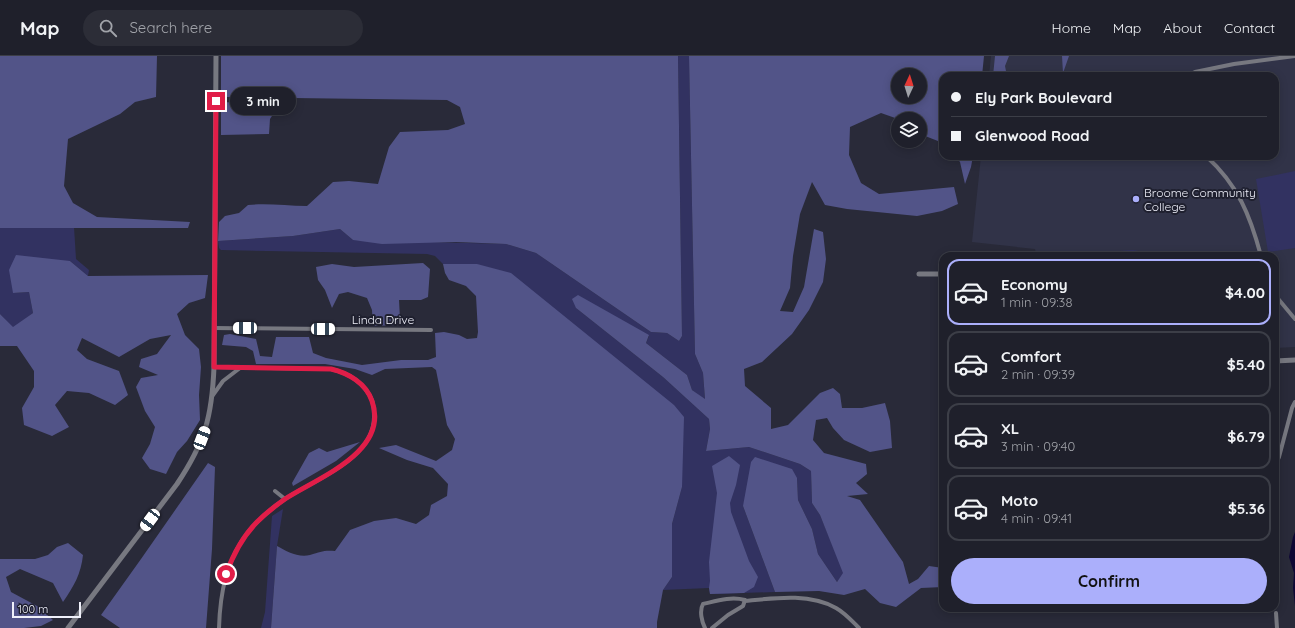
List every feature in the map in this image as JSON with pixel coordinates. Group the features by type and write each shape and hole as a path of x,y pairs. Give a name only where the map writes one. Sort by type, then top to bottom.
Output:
{"street":[{"path":"68,628 177,484 190,464 206,428 213,394 214,367 216,56"},
{"path":"1195,72 1234,64 1295,56"},
{"path":"1210,160 1226,177 1242,200 1251,221 1260,252"},
{"path":"919,274 939,274"},
{"path":"1279,300 1295,319"},
{"name":"Linda Drive","path":"214,328 431,330"},
{"path":"1279,361 1295,360"},
{"path":"214,367 331,369 342,372 360,383 370,397 373,402 374,421 370,438 362,449 350,460 285,499 256,522 240,544 226,574 221,596 219,628"},
{"path":"213,394 224,381 240,368"},
{"path":"1279,457 1292,408 1295,402"},
{"path":"275,491 285,499"},
{"path":"705,628 701,611 701,606 703,604 722,600 744,599 745,601 783,598 815,600 837,608 849,617 859,628"},
{"path":"712,628 728,615 743,606 745,601"},
{"path":"1276,613 1277,628"}],"shaded area":[{"path":"0,56 157,56 156,97 135,102 120,114 68,139 64,186 73,203 97,217 190,222 188,228 0,228"},
{"path":"221,56 678,56 682,336 679,341 667,333 651,332 536,253 506,244 456,242 382,244 353,240 340,229 293,236 218,241 219,222 225,216 239,213 248,205 263,204 307,206 333,182 349,181 378,184 389,147 400,132 448,130 465,124 460,107 447,100 226,97 223,102 279,105 270,119 269,134 221,135"},
{"path":"678,56 689,56 695,354 703,373 705,400 692,390 687,375 646,343 649,336 576,308 663,377 709,419 710,429 706,451 749,447 800,464 811,471 812,503 820,515 844,573 837,582 818,554 812,529 798,500 797,478 743,506 775,592 710,594 709,588 663,590 672,577 672,524 682,487 477,264 443,264 435,256 427,254 221,250 219,248 218,241 293,236 340,229 353,240 506,244 536,253 651,332 667,333 679,341 682,336"},
{"path":"689,56 984,56 982,72 939,72 939,141 927,137 927,112 891,112 891,117 881,113 850,127 849,155 861,183 879,194 954,187 958,204 942,211 917,216 847,209 825,205 812,182 800,214 793,256 790,288 780,311 793,312 804,287 814,229 823,232 826,259 823,282 809,310 792,334 762,362 744,369 745,386 771,408 771,429 788,425 820,393 833,388 840,394 842,408 862,408 885,403 890,421 892,448 870,452 844,440 833,428 827,418 816,420 813,440 824,453 866,464 867,474 856,483 868,494 847,496 860,500 903,562 909,584 918,579 929,566 939,567 939,587 921,588 896,607 880,603 865,589 844,595 819,591 775,592 743,506 751,462 755,457 792,469 797,478 798,500 812,529 818,554 837,582 843,573 820,515 812,503 811,471 800,464 749,447 706,451 710,429 709,419 663,377 576,308 572,299 578,295 649,335 646,343 687,375 692,390 705,399 703,373 695,354"},
{"name":"Broome Community College","path":"991,56 1295,56 1295,347 1279,348 1279,252 1036,252 1035,249 972,242 981,160 1279,160 1279,72 989,72"},
{"path":"995,56 1009,56 1005,66 1006,72 993,72"},
{"path":"1062,56 1069,56 1063,72"},
{"path":"958,160 972,160 965,184"},
{"path":"1295,171 1295,248 1268,252 1256,179"},
{"path":"74,227 76,259 89,270 88,276 70,261 13,293 29,292 33,313 13,328 0,314 0,228"},
{"path":"1133,250 1144,252 1106,252"},
{"path":"16,255 70,261 88,276 208,275 205,298 189,303 177,314 185,335 199,349 201,367 199,395 200,420 187,441 177,452 166,474 150,469 142,458 150,444 155,427 145,411 136,387 141,378 158,375 139,367 141,359 157,354 171,335 150,339 119,357 82,338 77,350 87,359 119,371 128,395 115,405 89,393 67,391 55,405 69,427 52,436 24,425 22,408 34,387 34,371 17,346 0,346 0,314 13,327 33,313 29,292 13,293 9,270"},
{"path":"423,263 430,269 428,297 421,300 399,300 400,319 396,325 373,326 372,310 367,298 348,292 339,294 332,308 325,290 318,280 316,267 332,264 354,267"},
{"path":"443,264 477,264 511,273 674,405 684,417 682,487 672,524 672,577 663,590 657,628 271,628 277,546 288,552 306,556 325,551 335,551 350,530 374,521 396,518 416,524 429,515 431,505 447,496 448,484 433,468 407,460 379,448 396,445 436,461 452,450 455,439 447,425 436,370 432,367 385,369 372,375 355,369 325,364 256,364 253,351 246,347 222,345 224,335 230,334 256,339 260,356 272,357 276,337 309,337 313,353 326,358 362,365 401,360 428,360 436,357 435,333 444,332 459,335 467,339 477,338 478,332 476,296 466,286 449,280 445,273"},
{"path":"360,442 336,461 293,486 292,483 309,453 319,448 327,452"},
{"path":"729,456 740,465 736,485 730,503 731,512 749,561 758,577 754,587 744,593 710,594 709,562 717,493 712,466"},
{"path":"208,463 215,467 212,549 206,628 120,628 101,615"},
{"path":"283,509 277,546 271,628 261,628 265,612 272,516"},
{"path":"1295,532 1295,606 1293,588 1294,573 1289,557"},
{"path":"68,543 83,555 81,568 76,580 63,602 53,583 20,569 6,577 11,592 37,606 53,620 41,626 0,628 0,559 35,559 48,555 57,547"}],"place":[{"name":"Broome Community College","path":"1136,199"}],"route":[{"path":"216,101 214,367 331,369 342,372 355,379 364,387 373,402 374,411 373,430 370,438 362,449 350,460 285,499 256,522 240,544 226,574"}]}
